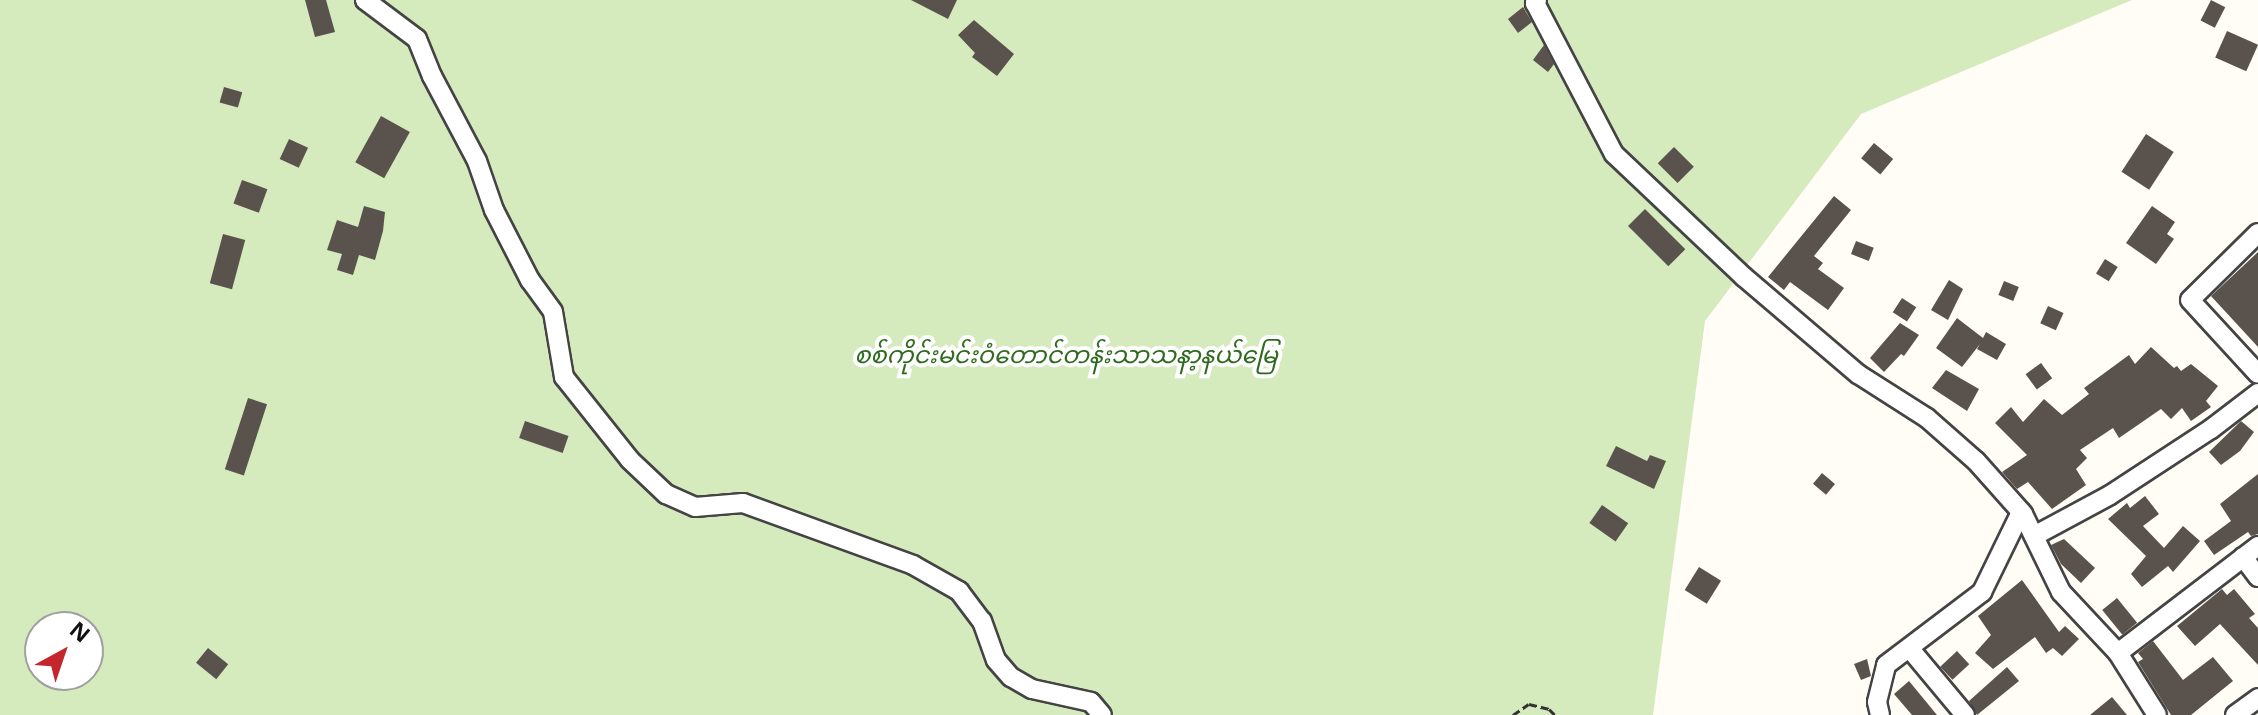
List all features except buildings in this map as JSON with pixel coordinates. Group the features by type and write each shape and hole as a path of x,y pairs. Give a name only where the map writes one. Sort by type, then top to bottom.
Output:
{"street":[{"path":"365,0 417,39 432,76 477,161 494,210 530,280 553,312 564,377 630,460 666,494 695,507 743,503 913,565 959,591 982,621 996,660 1011,677 1032,689 1091,702 1102,715"},
{"path":"1537,0 1535,3 1614,154 1744,277 1858,374 1927,418 1976,461 2021,512 2061,592 2118,653 2157,715"},
{"path":"2258,233 2190,300 2258,374"},
{"path":"2034,536 2110,495 2211,429 2258,393"},
{"path":"1880,715 1877,702 1891,657 1910,649 1982,592 2021,512"},
{"path":"2118,653 2251,551 2258,577"},
{"path":"1910,649 1965,715"},
{"path":"2235,715 2258,698"}],"path":[{"path":"1513,715 1529,704 1549,709 1555,715"}],"green space":[{"name":"စစ်ကိုင်းမင်းဝံတောင်တန်းသာသနာ့နယ်မြေ","path":"0,0 2132,0 1861,114 1705,321 1653,715 0,715"}]}
